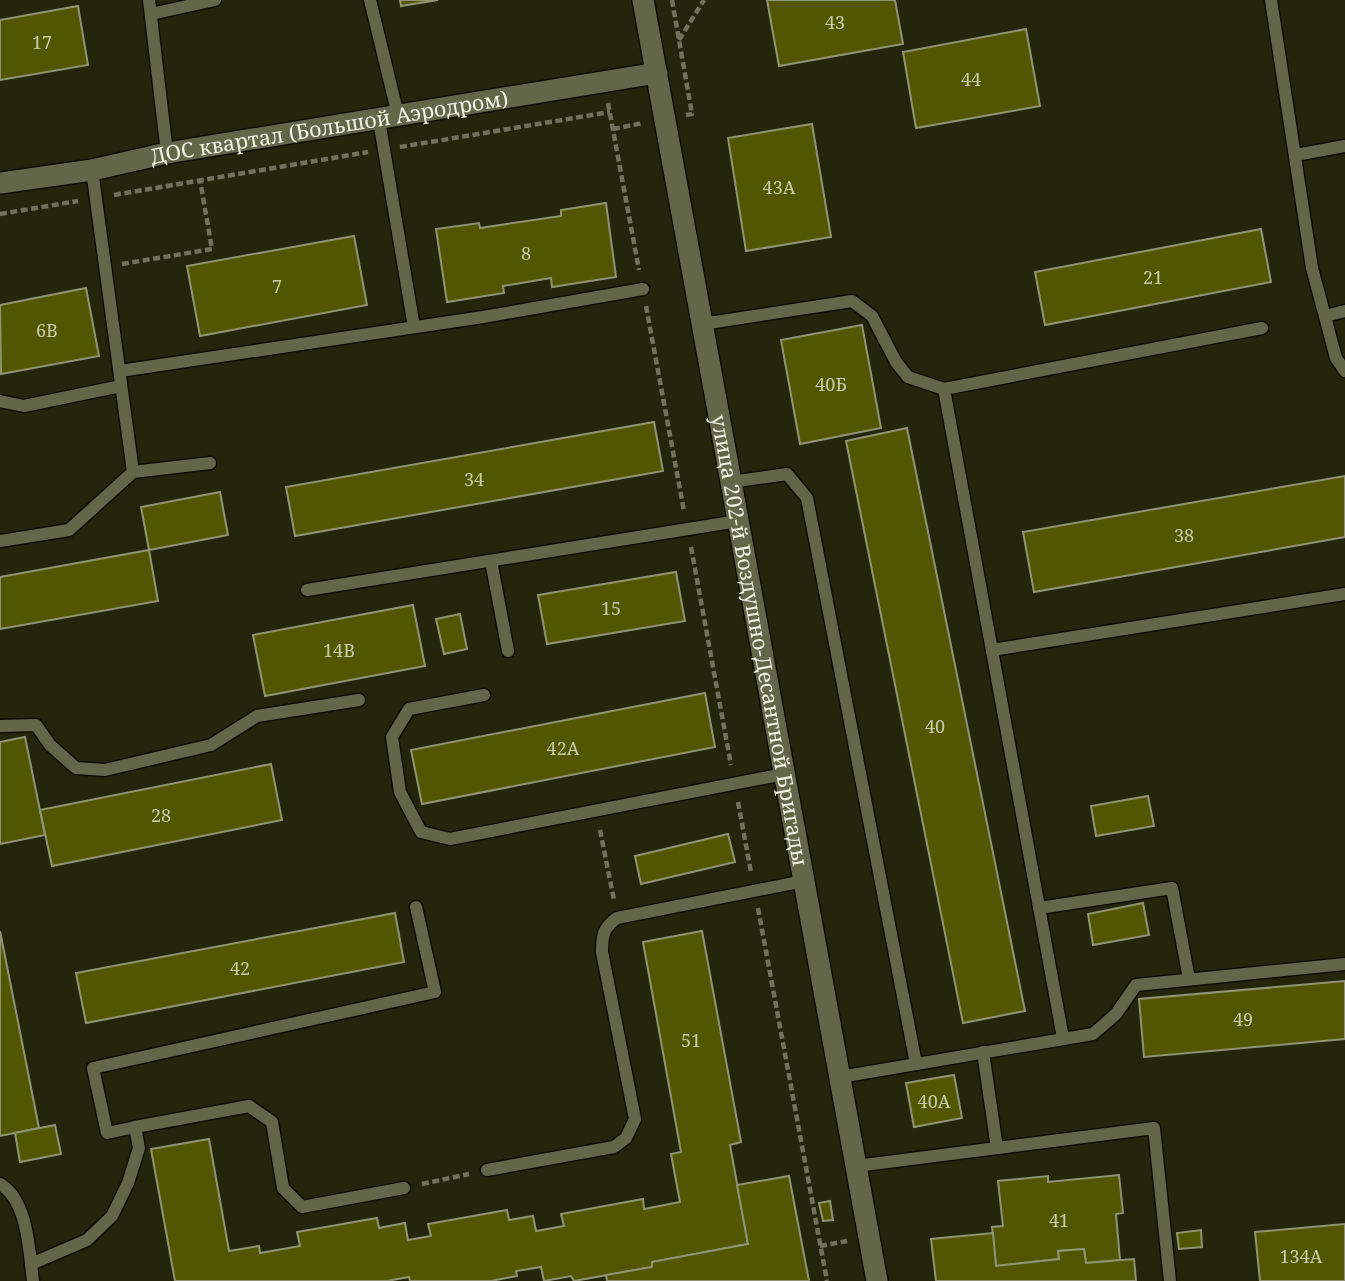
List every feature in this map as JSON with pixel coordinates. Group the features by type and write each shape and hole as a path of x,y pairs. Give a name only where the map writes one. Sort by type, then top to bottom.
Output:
{"street":[{"name":"улица 202-й Воздушно-Десантной Бригады","path":"643,0 877,1281"},
{"name":"ДОС квартал (Большой Аэродром)","path":"0,183 92,170 167,153 657,73"}],"lane":[{"path":"149,0 167,153"},
{"path":"151,14 215,0"},
{"path":"370,0 389,117 385,149 414,327"},
{"path":"1271,0 1312,268 1336,358 1345,371"},
{"path":"1296,155 1345,146"},
{"path":"92,170 133,472"},
{"path":"120,371 643,289"},
{"path":"702,324 852,301 873,316 896,362 908,377 944,389 1262,328"},
{"path":"1325,316 1345,312"},
{"path":"0,401 24,406 121,386"},
{"path":"944,389 1063,1038"},
{"path":"0,541 69,530 133,472 211,463"},
{"path":"731,482 786,474 807,498 916,1064"},
{"path":"307,590 738,522"},
{"path":"491,561 508,651"},
{"path":"992,650 1345,594"},
{"path":"484,695 409,709 392,737 400,792 421,832 450,839 784,774"},
{"path":"0,726 36,725 50,745 76,768 105,771 211,745 257,716 359,699"},
{"path":"487,1170 614,1147 626,1138 635,1119 602,952 602,934 609,924 617,918 804,881"},
{"path":"1040,908 1172,888 1189,979"},
{"path":"404,1188 302,1206 283,1188 272,1122 249,1106 107,1133 93,1068 435,992 416,907"},
{"path":"840,1077 1093,1034 1115,1014 1136,985 1345,964"},
{"path":"983,1052 997,1148"},
{"path":"31,1264 87,1240 112,1216 128,1183 139,1149 135,1127"},
{"path":"856,1166 1154,1128 1170,1281"},
{"path":"0,1184 14,1195 20,1207 33,1281"}],"path":[{"path":"679,40 704,0"},
{"path":"604,82 827,1281"},
{"path":"0,214 610,112"},
{"path":"105,267 212,248 200,180"},
{"path":"596,811 617,918"},
{"path":"404,1188 487,1170"}],"building":[{"path":"400,0 438,0 401,6"},
{"path":"767,0 895,0 903,44 779,66"},
{"path":"78,6 88,65 0,80 0,20"},
{"path":"1026,29 1040,106 916,128 903,52"},
{"path":"812,124 831,237 746,251 728,138"},
{"path":"606,203 616,277 552,287 551,278 503,286 504,293 447,302 436,229 479,223 480,228 561,216 561,210"},
{"path":"1261,229 1271,282 1045,325 1035,272"},
{"path":"354,236 367,305 200,336 187,266"},
{"path":"86,288 99,356 1,374 0,305"},
{"path":"862,325 881,428 800,444 781,340"},
{"path":"654,422 663,471 295,536 286,487"},
{"path":"907,428 1025,1011 963,1023 846,441"},
{"path":"1345,476 1345,537 1034,592 1023,532"},
{"path":"220,492 228,535 149,550 141,507"},
{"path":"149,550 158,601 0,629 0,577"},
{"path":"676,572 685,621 547,644 538,595"},
{"path":"413,605 425,666 265,696 253,635"},
{"path":"460,614 467,649 444,654 436,619"},
{"path":"705,693 715,747 422,804 411,750"},
{"path":"25,737 45,835 0,844 0,742"},
{"path":"271,764 282,820 52,866 40,810"},
{"path":"1148,796 1154,826 1096,836 1091,806"},
{"path":"728,834 735,862 641,884 635,856"},
{"path":"1143,903 1149,935 1093,945 1088,914"},
{"path":"395,913 404,962 86,1023 76,973"},
{"path":"0,931 39,1128 0,1136"},
{"path":"702,931 741,1142 730,1145 748,1244 652,1262 652,1267 574,1281 571,1276 544,1281 541,1267 516,1271 517,1276 491,1281 410,1281 409,1277 387,1281 175,1281 151,1149 209,1139 229,1251 259,1246 260,1253 300,1246 297,1232 377,1218 379,1228 405,1223 408,1240 431,1236 428,1224 507,1210 509,1220 533,1216 536,1231 564,1226 561,1214 643,1199 644,1209 680,1202 671,1154 681,1152 643,942"},
{"path":"1345,981 1345,1039 1144,1057 1139,999"},
{"path":"954,1075 962,1118 914,1127 906,1083"},
{"path":"55,1125 61,1154 20,1162 15,1133"},
{"path":"1119,1175 1123,1213 1116,1214 1120,1260 1086,1263 1084,1249 1058,1251 1059,1259 996,1266 992,1227 1003,1226 998,1181 1048,1176 1048,1182"},
{"path":"789,1176 809,1281 607,1281 606,1275 652,1267 652,1262 748,1244 737,1185"},
{"path":"830,1201 833,1220 823,1221 819,1203"},
{"path":"1345,1224 1345,1281 1260,1281 1255,1232"},
{"path":"1201,1230 1202,1247 1179,1249 1177,1233"},
{"path":"993,1233 996,1266 1059,1259 1058,1251 1084,1249 1086,1263 1134,1259 1136,1281 936,1281 931,1239"}]}
